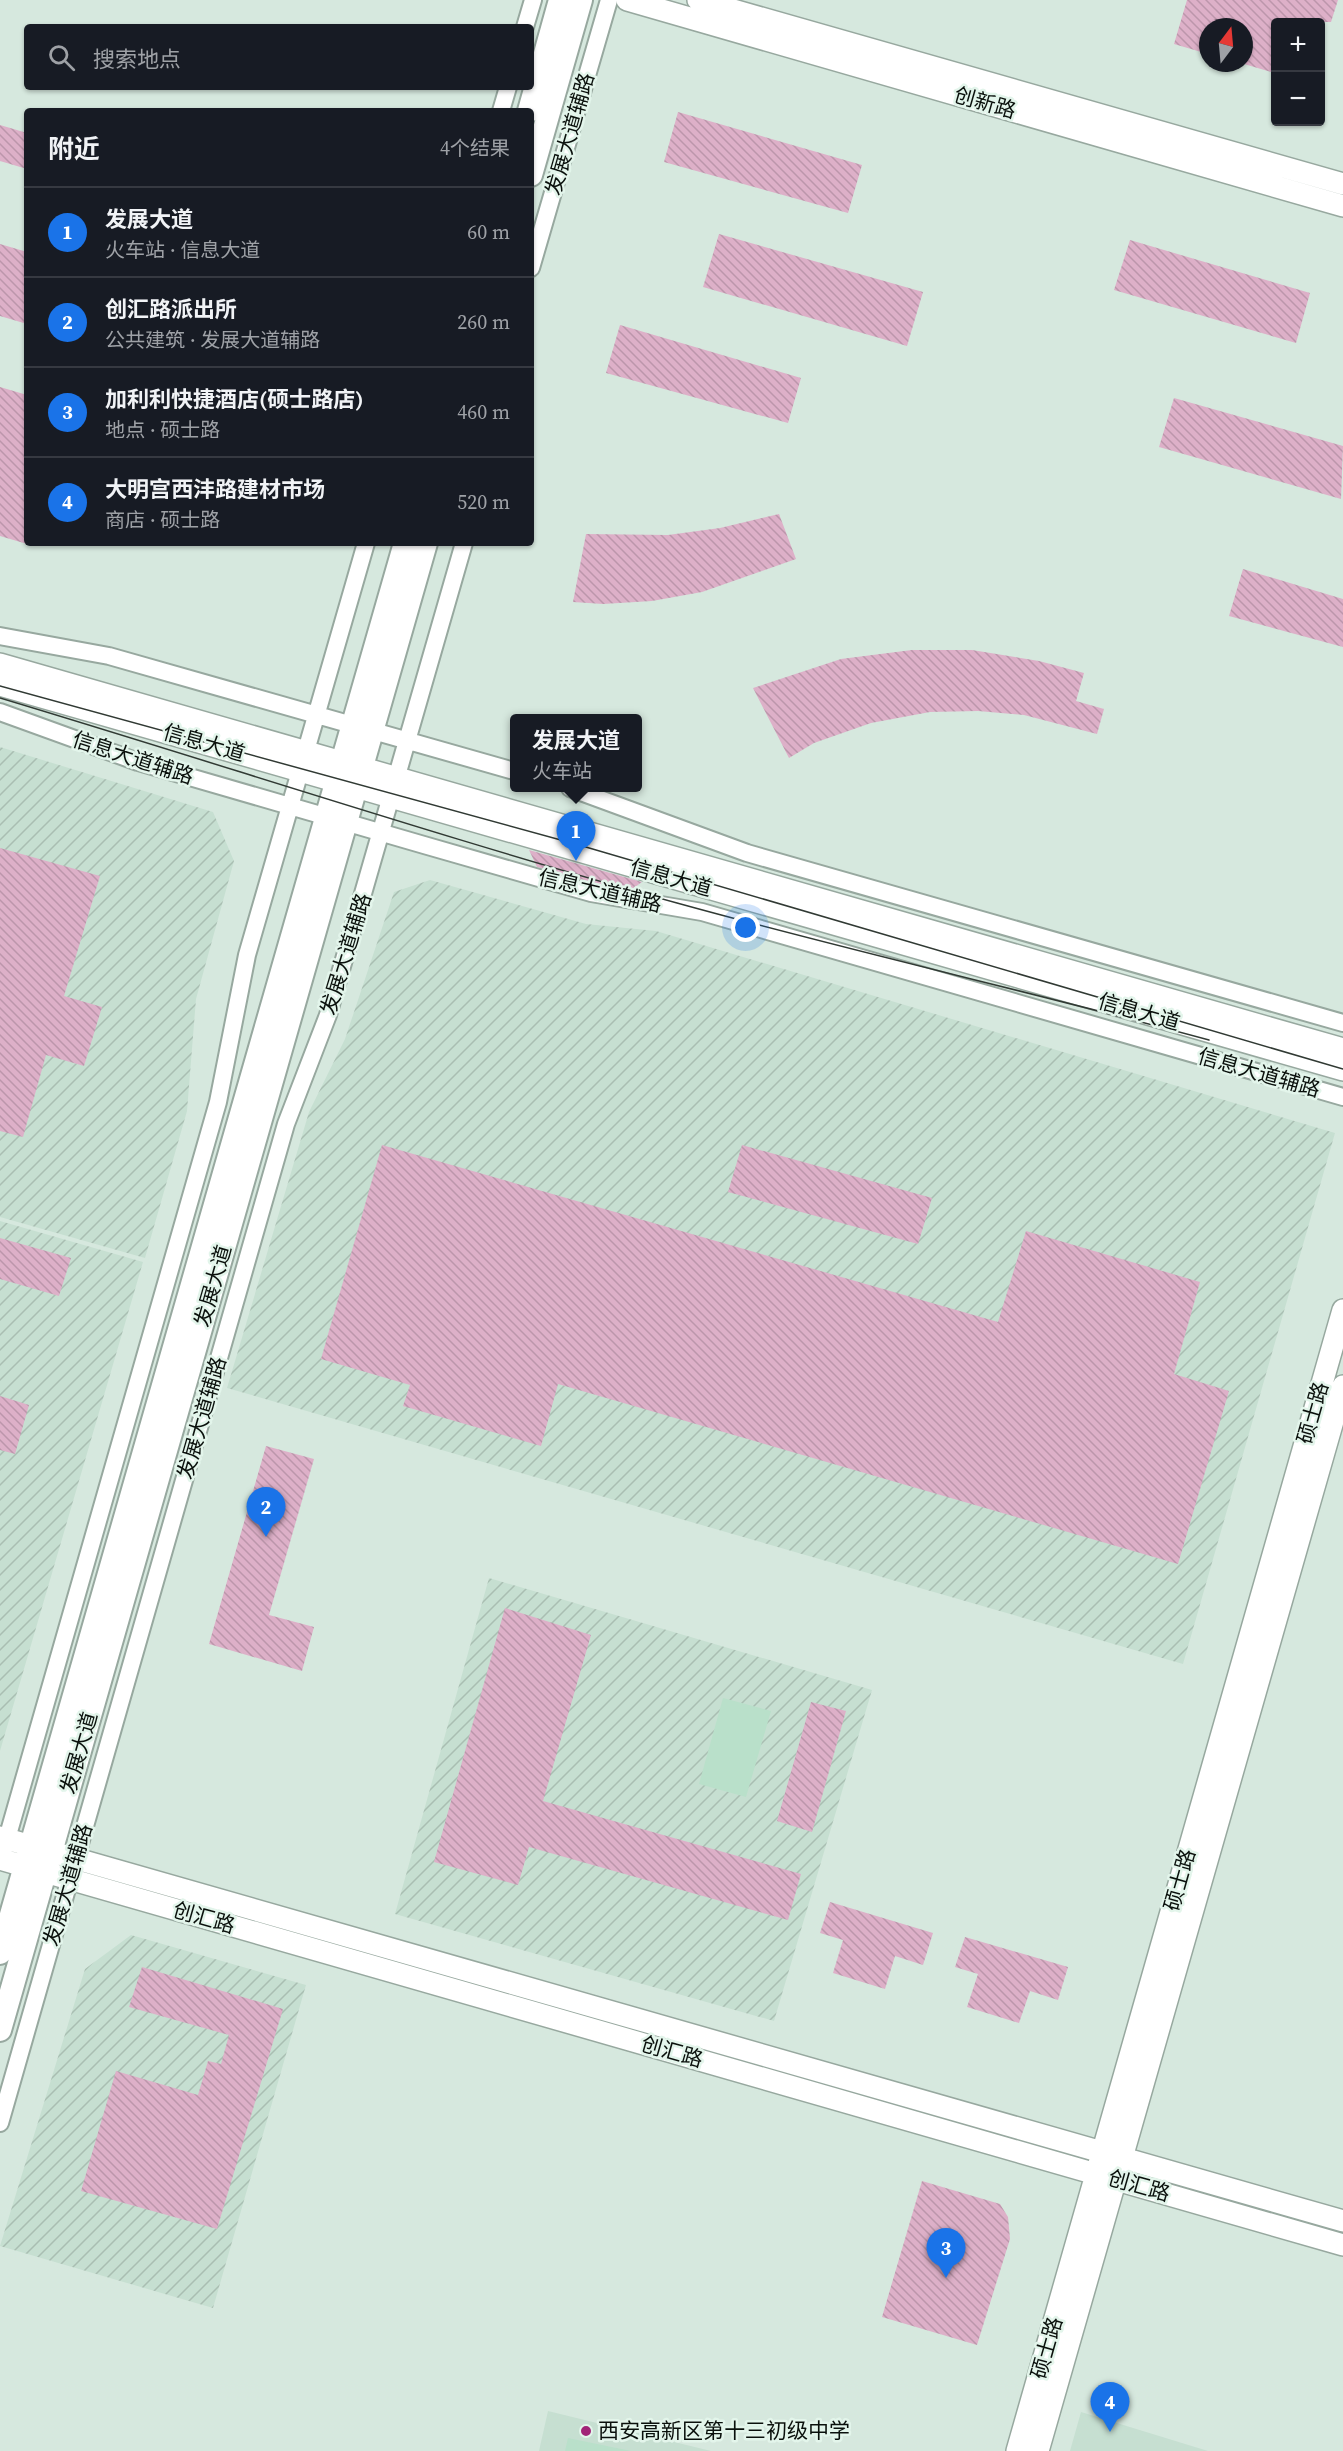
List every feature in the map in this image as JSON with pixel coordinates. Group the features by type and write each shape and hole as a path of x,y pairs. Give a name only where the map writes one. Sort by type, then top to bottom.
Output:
{"main road":[{"path":"530,108 560,0"},
{"path":"534,164 581,0"},
{"name":"发展大道","path":"363,726 404,546"},
{"name":"发展大道","path":"0,2030 38,1859 363,726 425,546"},
{"name":"发展大道","path":"0,1953 38,1859"}],"street":[{"path":"526,24 532,0"},
{"name":"发展大道辅路","path":"534,258 609,0"},
{"name":"创新路","path":"627,0 1343,206"},
{"name":"创新路","path":"698,0 1343,184"},
{"path":"502,108 507,90"},
{"path":"0,1861 4,1838 218,1102 247,955 365,546"},
{"name":"发展大道辅路","path":"0,2123 286,1124 328,1015 393,798 463,546"},
{"path":"0,636 109,656 363,726 510,770"},
{"name":"信息大道","path":"0,664 303,761"},
{"name":"信息大道","path":"0,685 349,774 398,777 1343,1049"},
{"name":"信息大道辅路","path":"0,712 138,762 336,820 591,893 702,912 1343,1097"},
{"name":"信息大道","path":"349,774 393,798 1343,1070"},
{"path":"581,792 747,853 1343,1023"},
{"name":"硕士路","path":"1017,2451 1343,1310"},
{"name":"硕士路","path":"1038,2451 1343,1386"},
{"name":"创汇路","path":"4,1838 70,1879 1343,2244"},
{"name":"创汇路","path":"0,1861 76,1858 1343,2221"}],"shaded area":[{"path":"0,747 213,812 234,861 196,999 187,1111 145,1258 0,1217"},
{"path":"430,880 586,924 656,931 1335,1133 1183,1664 227,1388 309,1112 345,1039 394,892"},
{"path":"0,1221 143,1262 0,1751"},
{"path":"489,1578 872,1690 774,2021 395,1914"},
{"path":"723,1698 771,1711 746,1797 699,1784"},
{"path":"131,1935 306,1985 213,2308 0,2246 85,1969"},
{"name":"西安高新区第十三初级中学","path":"548,2411 711,2451 539,2451"},
{"path":"1081,2412 1208,2451 1070,2451"},
{"path":"568,2438 631,2451 565,2451"}],"building":[{"path":"1187,0 1338,0 1331,22 1325,22 1325,18 1271,18 1271,72 1253,67 1253,18 1199,18 1199,51 1174,44"},
{"path":"678,112 862,165 848,213 664,162"},
{"path":"0,125 24,132 24,168 0,161"},
{"path":"719,234 923,292 907,346 703,287"},
{"path":"1130,240 1310,293 1296,343 1114,290"},
{"path":"0,244 24,251 24,323 0,316"},
{"path":"620,325 801,378 788,423 606,373"},
{"path":"0,387 24,394 24,543 0,536"},
{"path":"1174,398 1343,446 1341,499 1159,447"},
{"path":"779,514 796,559 702,592 652,601 603,604 573,602 586,534 668,535 720,528"},
{"path":"1243,569 1343,599 1343,647 1229,616"},
{"path":"912,650 972,650 1039,661 1084,673 1076,701 1104,709 1097,734 1024,715 978,711 930,712 871,723 814,743 789,758 753,688 841,659"},
{"path":"0,848 100,876 64,996 102,1007 84,1066 46,1055 23,1137 0,1131"},
{"path":"529,850 642,882 632,889 593,883 537,867"},
{"path":"382,1145 998,1322 1026,1231 1200,1282 1174,1374 1229,1391 1178,1564 558,1384 541,1446 403,1406 410,1385 321,1359"},
{"path":"742,1145 932,1198 918,1244 728,1192"},
{"path":"0,1238 71,1258 59,1296 0,1279"},
{"path":"0,1396 29,1405 15,1454 0,1450"},
{"path":"266,1446 314,1459 269,1615 314,1627 302,1671 209,1644"},
{"path":"505,1608 591,1635 543,1801 801,1874 788,1920 529,1847 518,1885 434,1862"},
{"path":"811,1702 846,1711 812,1832 777,1821"},
{"path":"830,1902 933,1933 923,1965 895,1956 885,1989 833,1973 843,1940 820,1933"},
{"path":"965,1937 1068,1967 1058,2000 1030,1991 1019,2023 967,2007 978,1974 955,1967"},
{"path":"142,1967 283,2009 217,2229 81,2191 116,2071 198,2095 208,2061 221,2064 229,2035 129,2007"},
{"path":"922,2181 1000,2204 1008,2217 1010,2239 977,2345 882,2317"}],"tram line":[{"path":"0,686 579,845 1343,1069"},
{"path":"0,698 592,879 810,938 1209,1040"}],"place":[{"name":"发展大道","path":"576,861"},
{"name":"创汇路派出所","path":"266,1537"},
{"name":"加利利快捷酒店(硕士路店)","path":"946,2278"},
{"name":"西安高新区第十三初级中学","path":"586,2431"},
{"name":"大明宫西沣路建材市场","path":"1110,2432"}]}
